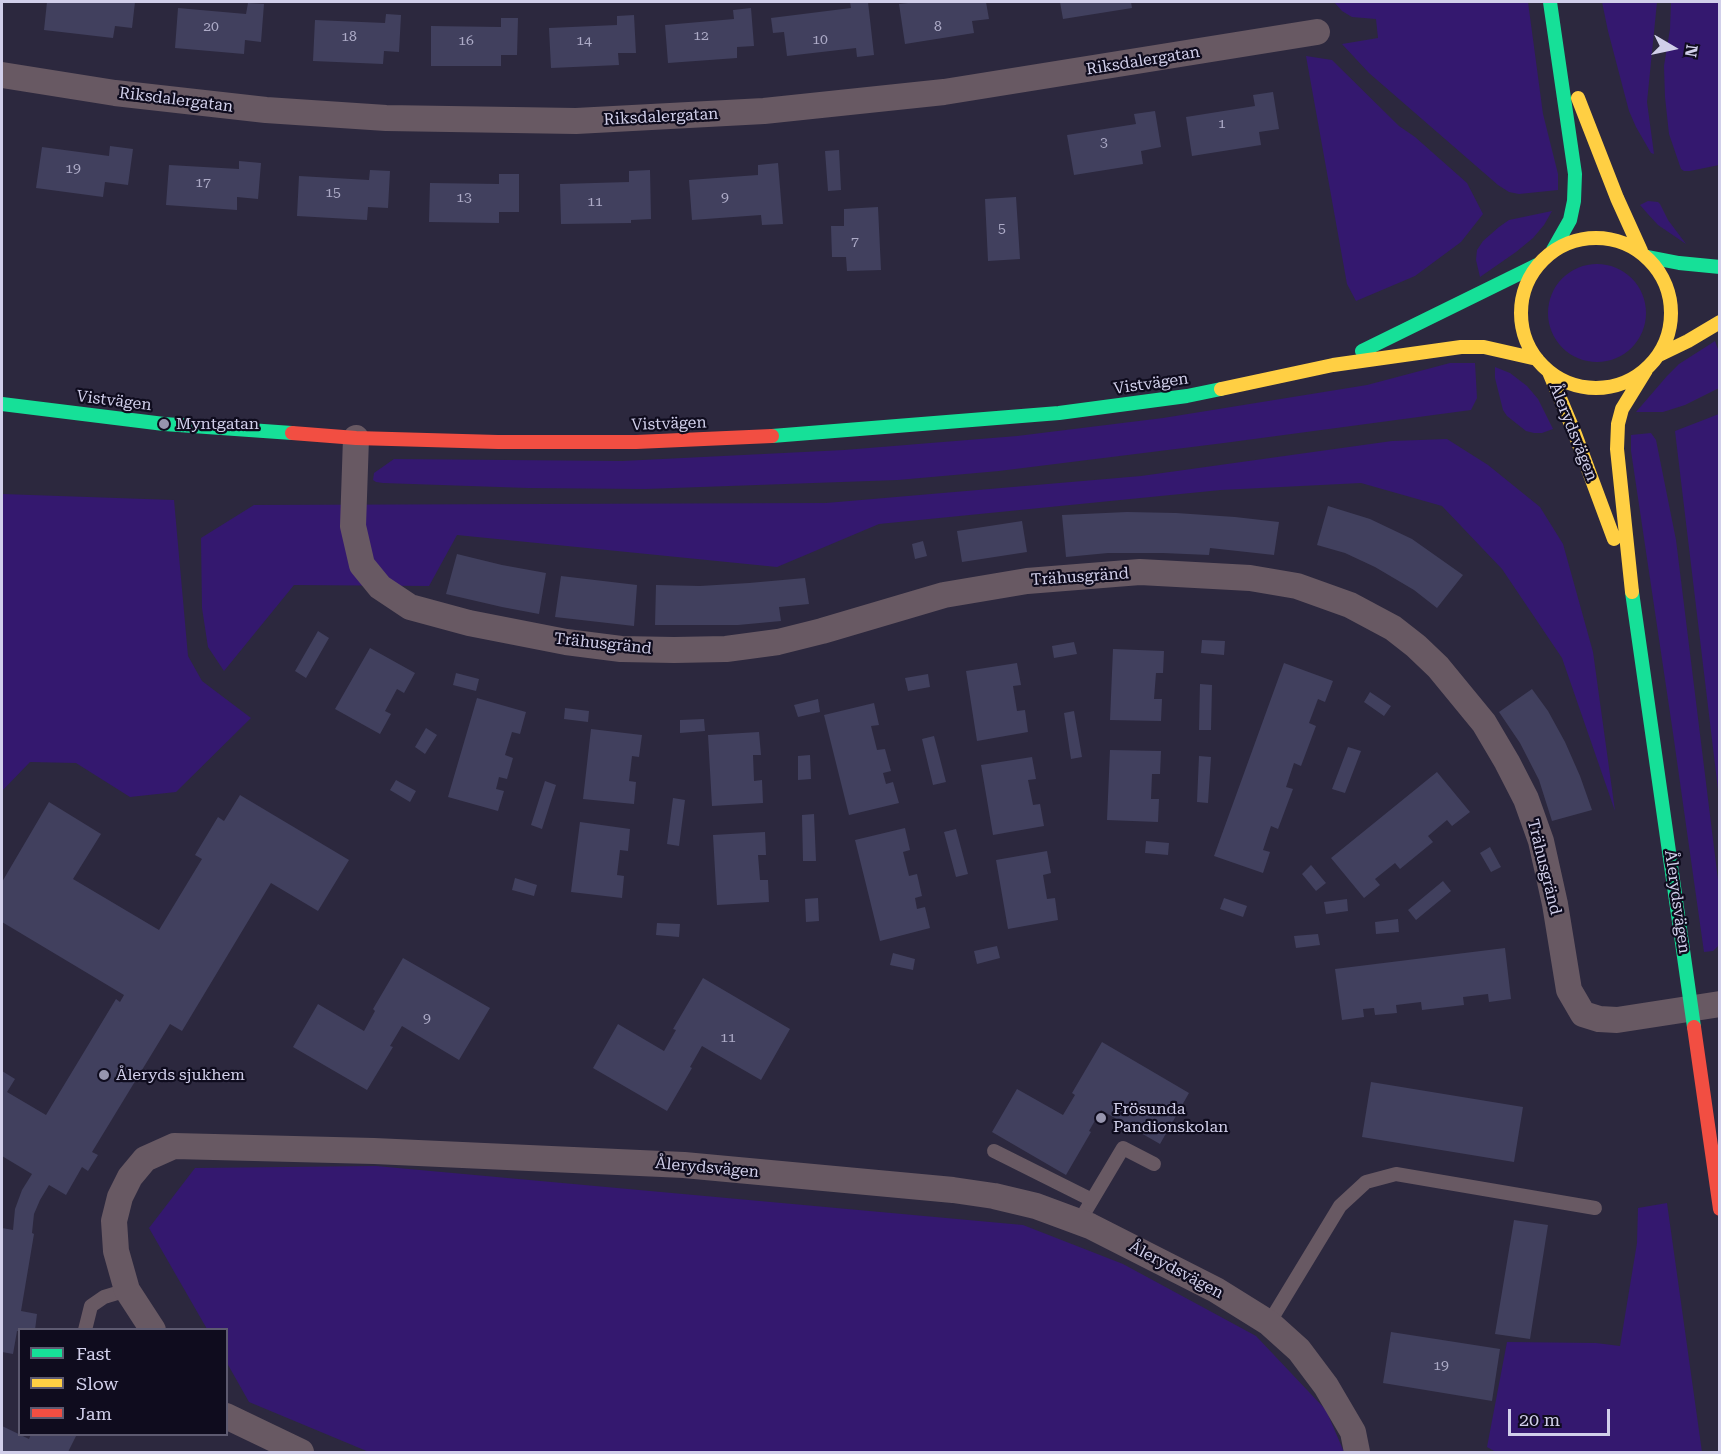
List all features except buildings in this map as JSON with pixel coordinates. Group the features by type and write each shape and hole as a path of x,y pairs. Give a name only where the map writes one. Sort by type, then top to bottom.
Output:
{"main road":[{"path":"1550,2 1575,174 1574,201 1570,220 1553,250 1537,266 1525,288 1521,312 1525,337 1537,359 1549,372 1572,385 1598,388 1624,383 1646,370 1659,355 1668,336 1672,315 1670,293 1661,273 1644,254 1586,120 1556,40"},
{"path":"1553,250 1574,240 1597,237 1620,241 1644,254 1679,263 1719,267"},
{"name":"Vistvägen","path":"1333,365 1537,266"},
{"path":"1659,355 1719,322"},
{"name":"Vistvägen","path":"2,404 164,424 356,438 636,442 781,436 938,424 1094,408 1187,396 1333,365 1461,347 1484,347 1537,359"},
{"name":"Ålerydsvägen","path":"1646,370 1622,409 1618,424 1617,449 1632,595 1719,1209"},
{"name":"Ålerydsvägen","path":"1549,372 1575,434 1632,595"}],"street":[{"name":"Riksdalergatan","path":"2,75 115,93 266,110 386,118 576,121 764,111 944,92 1317,32"},
{"name":"Trähusgränd","path":"356,438 353,526 362,565 380,587 410,607 470,623 566,642 621,649 726,649 778,642 822,632 944,595 1027,581 1140,572 1250,579 1297,586 1350,605 1393,628 1431,660 1484,723 1507,762 1526,799 1541,842 1555,904 1569,990 1583,1014 1599,1019 1617,1020 1719,1004"},
{"name":"Ålerydsvägen","path":"152,1328 127,1290 116,1251 114,1221 120,1197 130,1177 145,1159 174,1146 374,1151 684,1165 953,1190 994,1196 1036,1206 1079,1222 1216,1290 1269,1323 1299,1350 1326,1386 1353,1432 1358,1452"},
{"path":"228,1417 301,1452"}],"lane":[{"path":"1079,1222 1123,1148 1154,1164"},
{"path":"994,1151 1092,1200"},
{"path":"1269,1323 1340,1206 1366,1182 1396,1174 1594,1208"},
{"path":"85,1328 91,1306 127,1290"}],"shaded area":[{"path":"1334,2 1528,2 1543,114 1558,174 1558,190 1519,194 1509,192 1498,185 1369,73 1342,44 1378,38 1376,19 1352,17"},
{"path":"1602,2 1657,2 1647,102 1654,154 1651,153 1629,111"},
{"path":"1671,2 1719,2 1719,165 1690,171 1681,169 1669,134 1664,66 1670,29"},
{"path":"1306,56 1332,60 1399,126 1415,137 1467,183 1483,214 1461,242 1415,276 1356,301 1347,284"},
{"path":"1648,201 1660,204 1668,220 1686,244 1658,225 1640,205"},
{"path":"1552,211 1533,238 1480,277 1476,260 1477,250 1483,241 1509,220"},
{"path":"1597,264 1616,268 1632,278 1642,294 1646,313 1642,332 1632,348 1616,358 1597,362 1578,358 1562,348 1552,332 1548,313 1552,294 1562,278 1578,268"},
{"path":"1715,341 1719,352 1719,388 1685,405 1663,412 1636,412 1679,364"},
{"path":"1450,363 1475,363 1477,398 1471,410 999,471 898,480 645,489 528,488 383,483 373,480 374,473 394,459 622,461 844,450 1017,436 1163,418 1367,385"},
{"path":"1495,367 1510,373 1527,386 1538,399 1553,429 1542,433 1526,431 1507,416 1503,410 1495,378"},
{"path":"1719,414 1719,798 1675,431"},
{"path":"1651,433 1656,440 1676,540 1719,888 1719,945 1713,951 1704,952 1631,451 1631,435"},
{"path":"1447,439 1488,465 1540,507 1563,544 1593,652 1615,811 1562,658 1502,569 1442,506 1361,483 1221,490 879,524 777,567 457,535 429,586 294,585 224,671 208,647 202,608 201,538 254,505 826,503 1141,476 1392,441"},
{"path":"2,494 174,500 188,656 202,681 251,718 176,792 130,797 76,763 30,762 2,791"},
{"path":"376,1166 1023,1225 1123,1264 1256,1336 1326,1410 1344,1452 369,1452 249,1402 228,1365 228,1328 206,1328 149,1228 195,1168"},
{"path":"1667,1203 1702,1452 1496,1452 1487,1447 1507,1342 1596,1343 1620,1346 1637,1243 1638,1208"}],"traffic: fast":[{"path":"1550,2 1575,174 1574,201 1570,220 1553,250"},
{"path":"1648,257 1720,267"},
{"path":"1362,351 1537,265"},
{"path":"772,436 1059,413 1187,396 1221,389"},
{"path":"2,404 164,424 292,433"},
{"path":"1632,592 1694,1027"}],"traffic: slow":[{"path":"1578,98 1617,198 1641,251"},
{"path":"1596,238 1625,243 1638,250 1649,260 1659,271 1666,284 1671,313 1666,342 1659,355 1649,366 1638,376 1625,383 1596,388 1567,383 1554,376 1543,366 1533,355 1526,342 1521,313 1526,284 1533,271 1543,260 1554,250 1567,243 1596,238"},
{"path":"1659,355 1720,322"},
{"path":"1221,389 1333,365 1461,347 1484,347 1537,359"},
{"path":"1632,592 1617,449 1618,424 1622,409 1646,370"},
{"path":"1549,372 1614,539"}],"traffic: jam":[{"path":"292,433 356,438 498,442 636,442 772,436"},
{"path":"1694,1027 1720,1209"}],"place":[{"name":"Myntgatan","path":"164,424"},
{"name":"Åleryds sjukhem","path":"104,1075"},
{"name":"Frösunda Pandionskolan","path":"1101,1118"}]}
